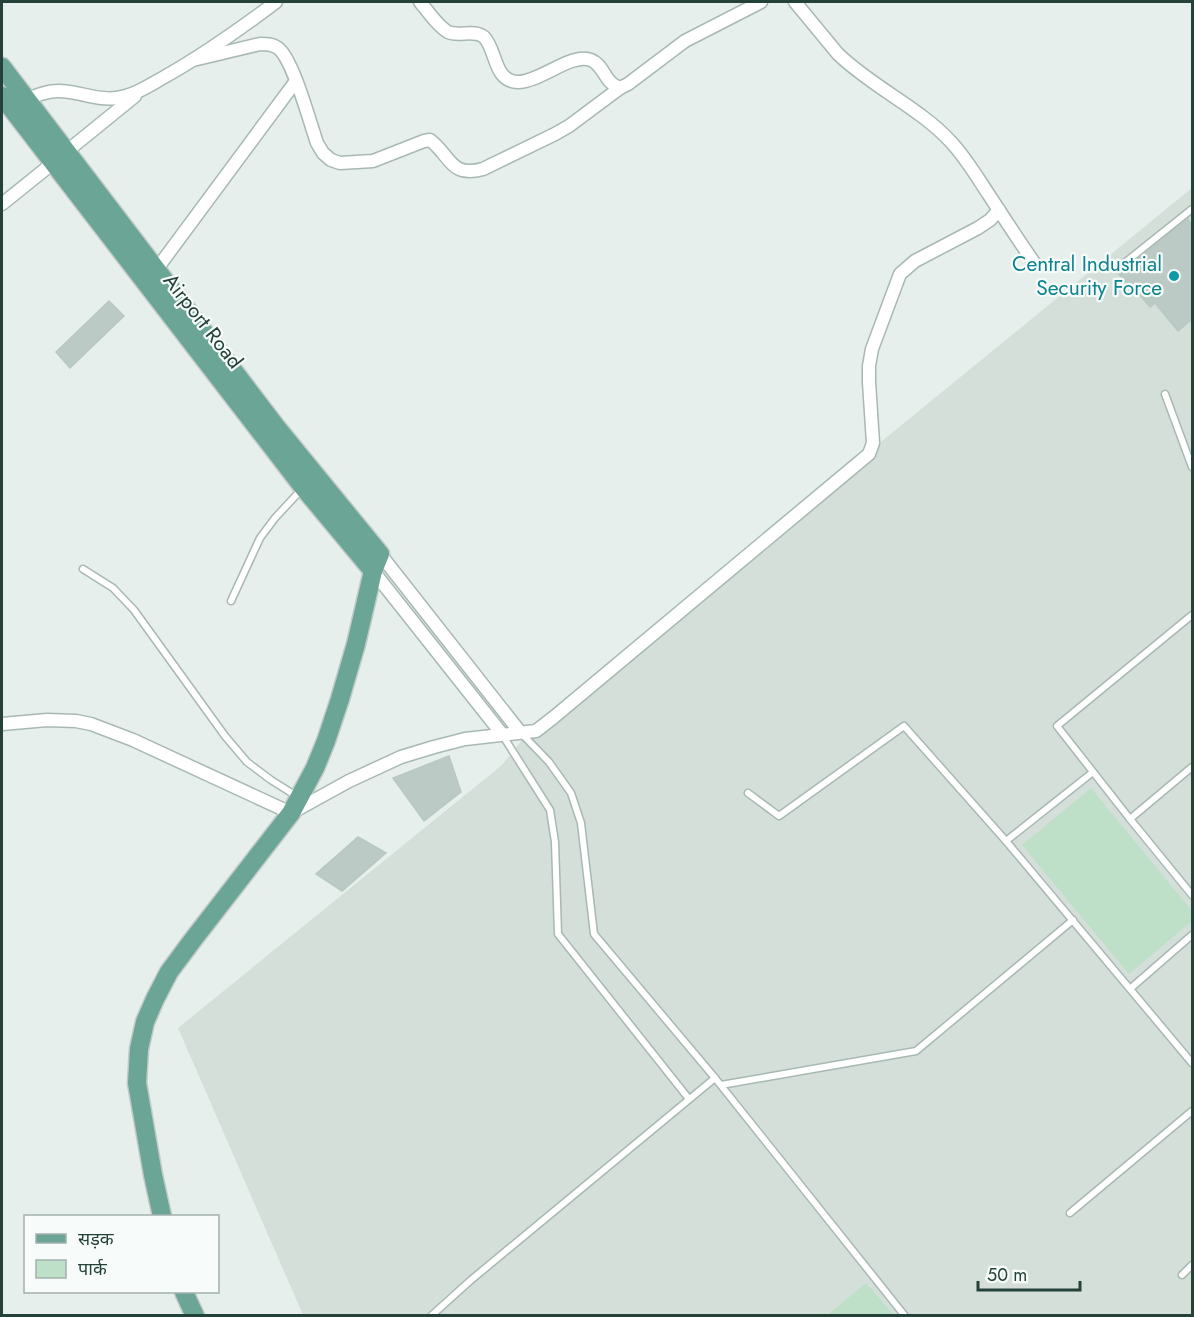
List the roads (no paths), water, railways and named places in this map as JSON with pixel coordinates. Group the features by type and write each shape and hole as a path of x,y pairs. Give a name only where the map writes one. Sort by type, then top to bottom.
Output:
{"main road":[{"name":"Airport Road","path":"2,67 13,101 59,157 303,487 376,562"},
{"path":"59,157 156,270 278,428 376,562 356,644 326,741 315,768 295,805 175,964 145,1022 139,1049 137,1083 162,1215"},
{"path":"184,1293 195,1316"}],"street":[{"path":"2,204 143,89 231,36 276,2"},
{"path":"420,2 448,32 482,35 488,42 498,69 506,78 516,82 528,80 578,59 590,59 597,64 613,85 620,88"},
{"path":"193,60 260,44 269,44 285,56 317,143 330,160 340,163 373,161 430,140 454,166 461,171 472,172 483,169 569,126 685,41 761,2"},
{"path":"795,2 846,62 951,141 969,164 1035,264"},
{"path":"156,270 296,81"},
{"path":"13,101 55,90 102,99 116,98 143,89"},
{"path":"2,723 47,720 91,724 295,805 401,757 465,740 536,730 869,454 873,443 869,366 872,349 900,274 915,261 978,228 999,210"},
{"path":"376,562 520,732"},
{"path":"376,562 502,734"}],"lane":[{"path":"1117,269 1192,209"},
{"path":"1165,394 1192,467"},
{"path":"231,601 267,527 303,487"},
{"path":"83,569 113,588 129,604 225,736 242,756 295,805"},
{"path":"1192,615 1057,726 1192,895"},
{"path":"748,793 779,816 904,726 1006,841 1192,1063"},
{"path":"520,732 549,762 571,793 581,823 594,934 716,1078 905,1316"},
{"path":"502,734 550,810 555,842 558,934 688,1099"},
{"path":"1130,819 1192,767"},
{"path":"1006,841 1093,772"},
{"path":"721,1085 916,1051 1073,920"},
{"path":"1131,988 1192,935"},
{"path":"430,1316 716,1078"},
{"path":"1070,1213 1192,1111"},
{"path":"1182,1275 1192,1265"}],"place":[{"name":"Central Industrial Security Force","path":"1174,276"}]}
